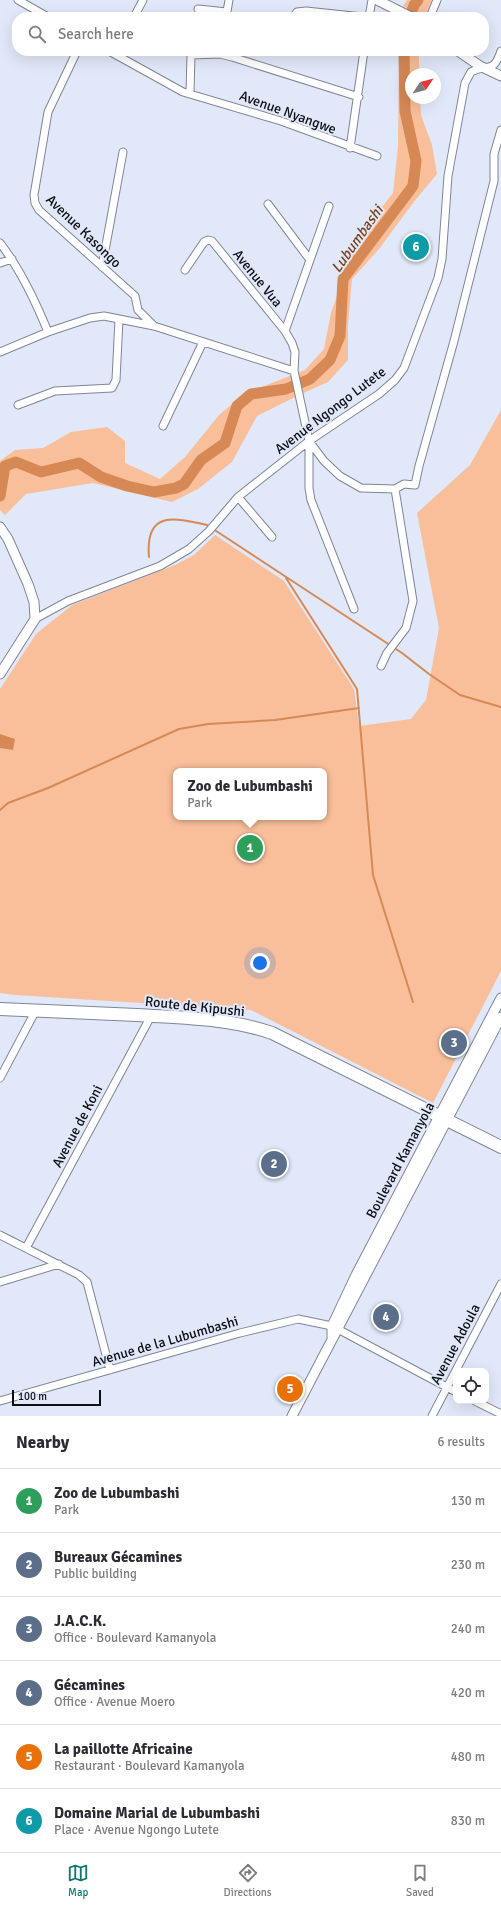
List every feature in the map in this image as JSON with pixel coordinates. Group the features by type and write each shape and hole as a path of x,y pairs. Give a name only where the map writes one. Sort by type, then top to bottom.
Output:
{"highway":[{"name":"Route de Kipushi","path":"0,1009 151,1016 242,1024 267,1031 501,1147"}],"main road":[{"path":"376,0 401,12"},
{"path":"466,56 501,76"},
{"path":"0,527 8,539 28,584 34,602 35,619"},
{"name":"Avenue Ngongo Lutete","path":"0,674 35,619"},
{"name":"Boulevard Kamanyola","path":"292,1416 334,1331 444,1118 501,998"},
{"name":"Boulevard Kamanyola","path":"444,1118 501,1017"}],"street":[{"path":"18,0 39,12"},
{"path":"136,12 142,0"},
{"path":"226,12 229,0"},
{"path":"370,12 372,0"},
{"path":"432,12 437,0"},
{"path":"198,9 215,12"},
{"path":"297,12 316,12"},
{"name":"Avenue Ngongo Lutete","path":"35,619 68,601 160,566 189,549 215,525 238,498 309,441 379,394 395,380 404,368 438,278 442,259 448,176 465,83 471,72 496,63 501,51"},
{"name":"Avenue Kasongo","path":"75,56 48,112 34,199 39,210 135,296 138,310 154,326"},
{"name":"Avenue Nyangwe","path":"121,56 183,92 281,121 350,148 377,156"},
{"path":"190,93 191,56"},
{"path":"229,56 359,97"},
{"path":"350,148 359,97 363,56"},
{"path":"309,441 324,461 340,476 355,485 368,489 395,489 404,484 416,484 419,466 454,341 494,181 494,154 501,130"},
{"path":"102,267 123,152"},
{"path":"494,181 501,184"},
{"path":"268,204 310,260"},
{"path":"285,331 329,206"},
{"name":"Avenue Vua","path":"185,270 204,242 208,240 212,241 285,331 295,352 294,372 309,441"},
{"path":"0,243 12,258 34,296 48,332"},
{"path":"0,263 12,258"},
{"path":"0,352 48,332 90,318 104,316 154,326 294,372"},
{"path":"18,405 55,391 112,388 116,380 119,319"},
{"path":"163,426 203,342"},
{"path":"309,441 309,488 311,500 354,609"},
{"path":"381,666 387,653 406,628 413,601 395,489"},
{"path":"238,498 272,537"},
{"path":"0,1078 36,1010"},
{"name":"Avenue de Koni","path":"26,1248 151,1016"},
{"path":"0,1235 79,1275 89,1287 110,1370"},
{"path":"0,1282 59,1264"},
{"name":"Avenue Adoula","path":"432,1416 501,1284"},
{"name":"Avenue de la Lubumbashi","path":"0,1401 240,1333 298,1319 314,1321 453,1390"},
{"path":"481,1404 501,1414"}],"shaded area":[{"path":"407,0 432,0 426,12 414,12 403,6"},
{"path":"399,56 419,56 419,68 405,68 405,104 420,104 421,115 432,145 437,174 413,203 379,249 352,279 348,325 348,360 328,382 257,416 232,462 198,489 172,502 93,483 26,494 5,515 0,510 0,461 15,450 43,448 71,432 107,427 125,441 125,463 160,479 185,457 219,415 244,394 305,370 324,349 331,313 353,250 367,226 393,193 398,147"},
{"path":"501,410 501,971 433,1103 251,1010 0,993 0,689 36,634 72,605 175,565 194,555 215,535 284,581 354,689 359,726 411,719 426,700 439,628 417,513 470,465"},
{"path":"0,734 15,739 13,750 0,748"}],"waterway":[{"name":"Lubumbashi","path":"412,12 414,5 418,0"},
{"name":"Lubumbashi","path":"0,496 5,466 16,462 41,472 79,463 101,477 127,486 154,492 176,488 184,484 201,460 225,443 237,406 251,394 286,389 310,379 330,360 340,336 343,279 413,186 416,161 405,111 404,56"},
{"path":"149,557 149,542 152,531 157,525 164,521 173,519 207,525 402,653 460,695 501,707"},
{"path":"286,578 357,689 373,875 413,1002"},
{"path":"0,810 8,803 48,788 179,729 208,724 275,720 359,708"}],"place":[{"name":"Domaine Marial de Lubumbashi","path":"416,247"},
{"name":"Zoo de Lubumbashi","path":"250,848"},
{"name":"J.A.C.K.","path":"454,1043"},
{"name":"Bureaux Gécamines","path":"274,1164"},
{"name":"Gécamines","path":"386,1317"},
{"name":"La paillotte Africaine","path":"290,1389"}]}
